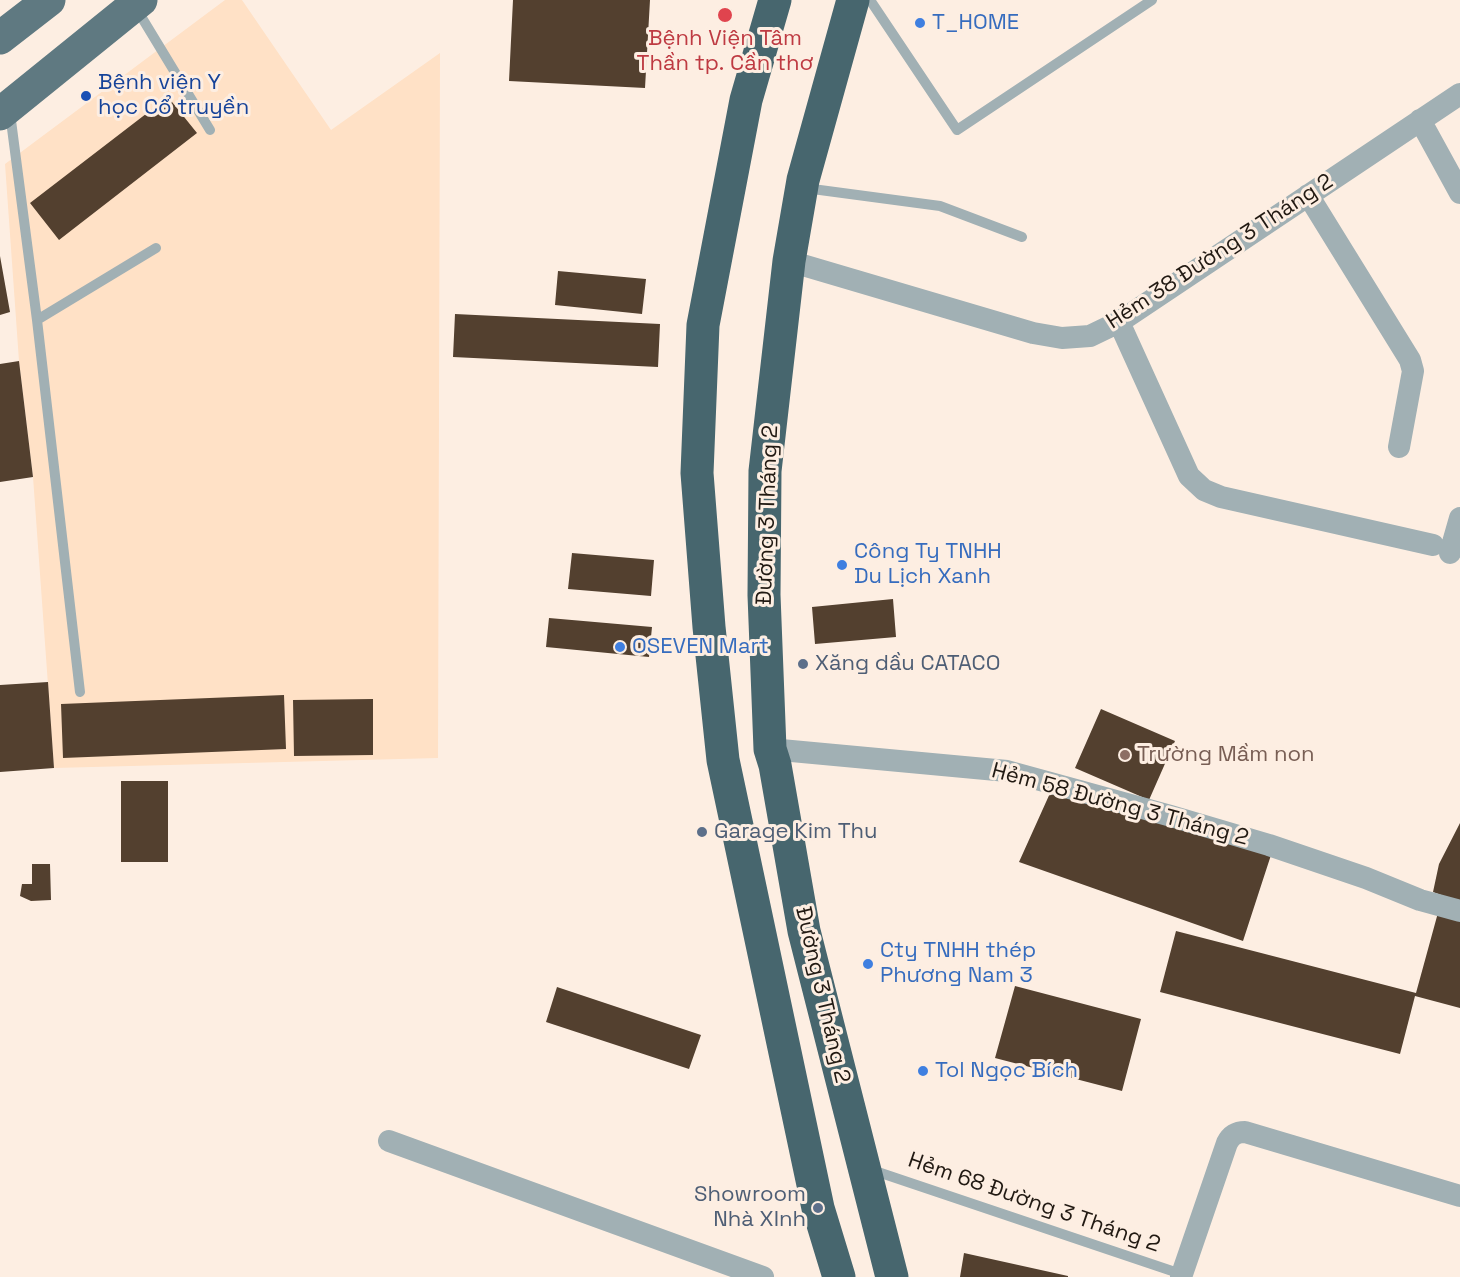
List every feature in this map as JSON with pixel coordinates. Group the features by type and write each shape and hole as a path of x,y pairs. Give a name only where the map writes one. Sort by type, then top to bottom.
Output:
{"highway":[{"name":"Đường 3 Tháng 2","path":"775,0 746,100 703,326 697,473 709,627 723,760 819,1208 838,1277"},
{"name":"Đường 3 Tháng 2","path":"853,0 801,188 789,261 765,471 764,595 770,749 775,765 804,931 892,1277"}],"main road":[{"path":"0,38 49,0"},
{"path":"5,110 123,6"}],"street":[{"name":"Hẻm 38 Đường 3 Tháng 2","path":"789,261 1033,333 1062,338 1090,336 1119,322 1460,94"},
{"path":"1420,120 1460,193"},
{"path":"1308,195 1410,360 1413,371 1399,447"},
{"path":"1119,322 1189,476 1197,484 1221,497 1442,549 1460,518"},
{"name":"Hẻm 58 Đường 3 Tháng 2","path":"770,749 1007,771 1269,845 1365,878 1420,900 1460,911"},
{"path":"1184,1276 1227,1143 1230,1138 1240,1132 1257,1135 1460,1196"},
{"path":"389,1141 764,1277"}],"lane":[{"path":"870,0 957,130 1152,0"},
{"path":"123,6 210,130"},
{"path":"5,110 38,320 80,692"},
{"path":"801,188 940,206 1022,237"},
{"path":"38,320 156,248"},
{"name":"Hẻm 68 Đường 3 Tháng 2","path":"863,1167 1184,1276"}],"shaded area":[{"path":"225,0 242,0 331,130 440,53 438,758 54,768 33,477 19,361 5,164"}],"building":[{"path":"513,0 650,0 645,88 509,81"},
{"path":"168,97 197,133 59,240 30,203"},
{"path":"0,256 10,312 0,315"},
{"path":"558,271 646,279 642,314 555,305"},
{"path":"455,314 660,324 658,367 453,357"},
{"path":"19,361 33,477 0,482 0,364"},
{"path":"572,553 654,560 651,596 568,589"},
{"path":"893,599 896,637 815,644 812,607"},
{"path":"549,618 652,627 649,657 546,647"},
{"path":"48,682 54,768 0,772 0,685"},
{"path":"284,695 286,749 63,758 61,704"},
{"path":"373,699 373,755 294,756 293,700"},
{"name":"Trường Mầm non","path":"1101,709 1175,741 1149,800 1075,768"},
{"path":"121,781 168,781 168,862 121,862"},
{"path":"1051,791 1271,855 1243,941 1019,862"},
{"path":"1460,823 1460,902 1433,892 1439,864"},
{"path":"32,864 50,864 51,900 31,901 20,896 22,884 32,884"},
{"path":"1439,909 1460,914 1460,1008 1415,996 1400,1054 1160,992 1176,931 1416,993"},
{"path":"1015,986 1141,1019 1122,1091 995,1058"},
{"path":"557,987 701,1035 689,1069 546,1022"},
{"path":"964,1253 1068,1276 1068,1277 960,1277"}],"place":[{"name":"Bệnh Viện Tâm Thần tp. Cần thơ","path":"725,15"},
{"name":"T_HOME","path":"920,23"},
{"name":"Bệnh viện Y học Cổ truyền","path":"86,96"},
{"name":"Công Ty TNHH Du Lịch Xanh","path":"842,565"},
{"name":"OSEVEN Mart","path":"620,647"},
{"name":"Xăng dầu CATACO","path":"803,664"},
{"name":"Trường Mầm non","path":"1125,755"},
{"name":"Garage Kim Thu","path":"702,832"},
{"name":"Cty TNHH thép Phương Nam 3","path":"868,964"},
{"name":"Tol Ngọc Bích","path":"923,1071"},
{"name":"Showroom Nhà XInh","path":"818,1208"}]}
